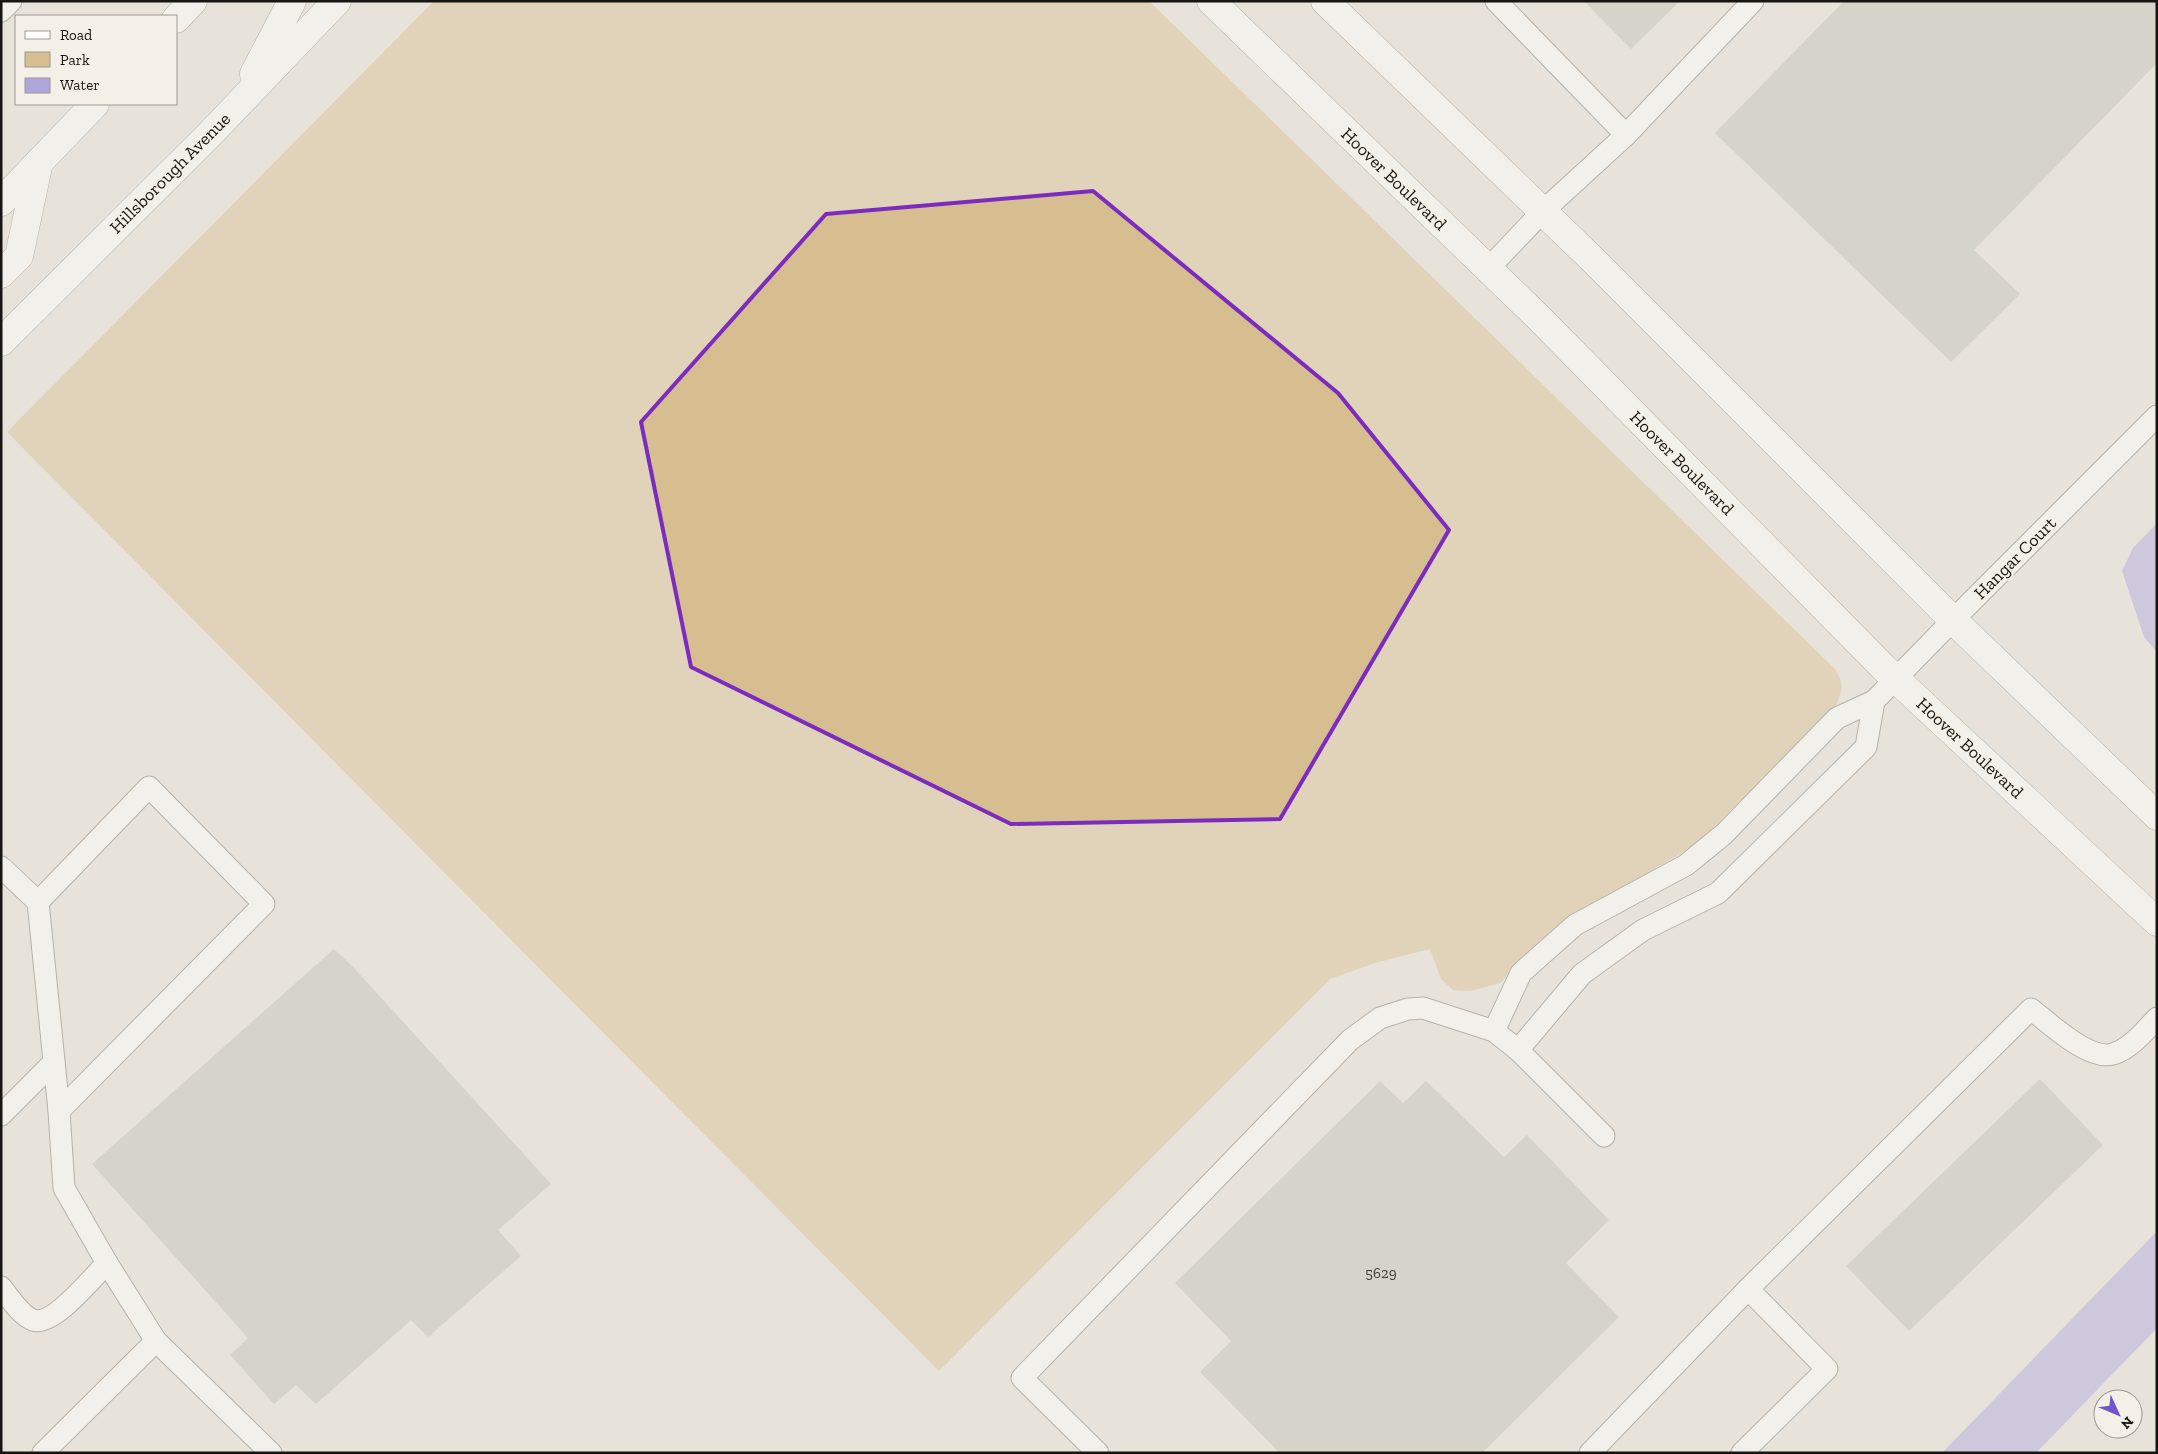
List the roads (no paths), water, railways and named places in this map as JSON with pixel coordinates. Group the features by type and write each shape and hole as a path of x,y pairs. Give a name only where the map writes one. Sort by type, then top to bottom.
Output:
{"main road":[{"path":"178,17 193,1"},
{"path":"239,102 292,1"},
{"name":"Hillsborough Avenue","path":"1,342 337,1"},
{"name":"Hoover Boulevard","path":"1211,1 1488,270 1896,679 2157,922"},
{"path":"1326,1 1542,212 1953,620 2157,816"},
{"path":"1,202 94,105"},
{"path":"1,274 19,256 39,162"}],"lane":[{"path":"1,12 11,1"},
{"path":"1496,1 1626,135"},
{"path":"1488,270 1542,212 1626,135 1753,1"},
{"name":"Hangar Court","path":"1874,701 2157,416"},
{"path":"1494,1031 1521,974 1575,925 1686,865 1724,834 1836,718 1874,701"},
{"path":"1518,1050 1582,974 1643,930 1718,893 1866,747 1874,701"},
{"path":"38,902 149,787 264,904 59,1111"},
{"path":"1,867 38,902 59,1111 64,1188 107,1263 156,1341 271,1453"},
{"path":"1098,1453 1022,1378 1350,1040 1380,1018 1408,1009 1423,1008 1494,1031 1518,1050 1604,1136"},
{"path":"1590,1453 1748,1289 2031,1009 2080,1046 2099,1055 2112,1055 2126,1048 2157,1018"},
{"path":"1,1115 54,1062"},
{"path":"1,1287 31,1320 41,1321 56,1314 107,1263"},
{"path":"1742,1453 1827,1369 1748,1289"},
{"path":"42,1453 156,1341"}],"water":[{"path":"2157,523 2157,652 2144,637 2122,571 2133,548"},
{"path":"2157,1231 2157,1328 2098,1389 2093,1389 2093,1394 2036,1453 1942,1453"}]}
